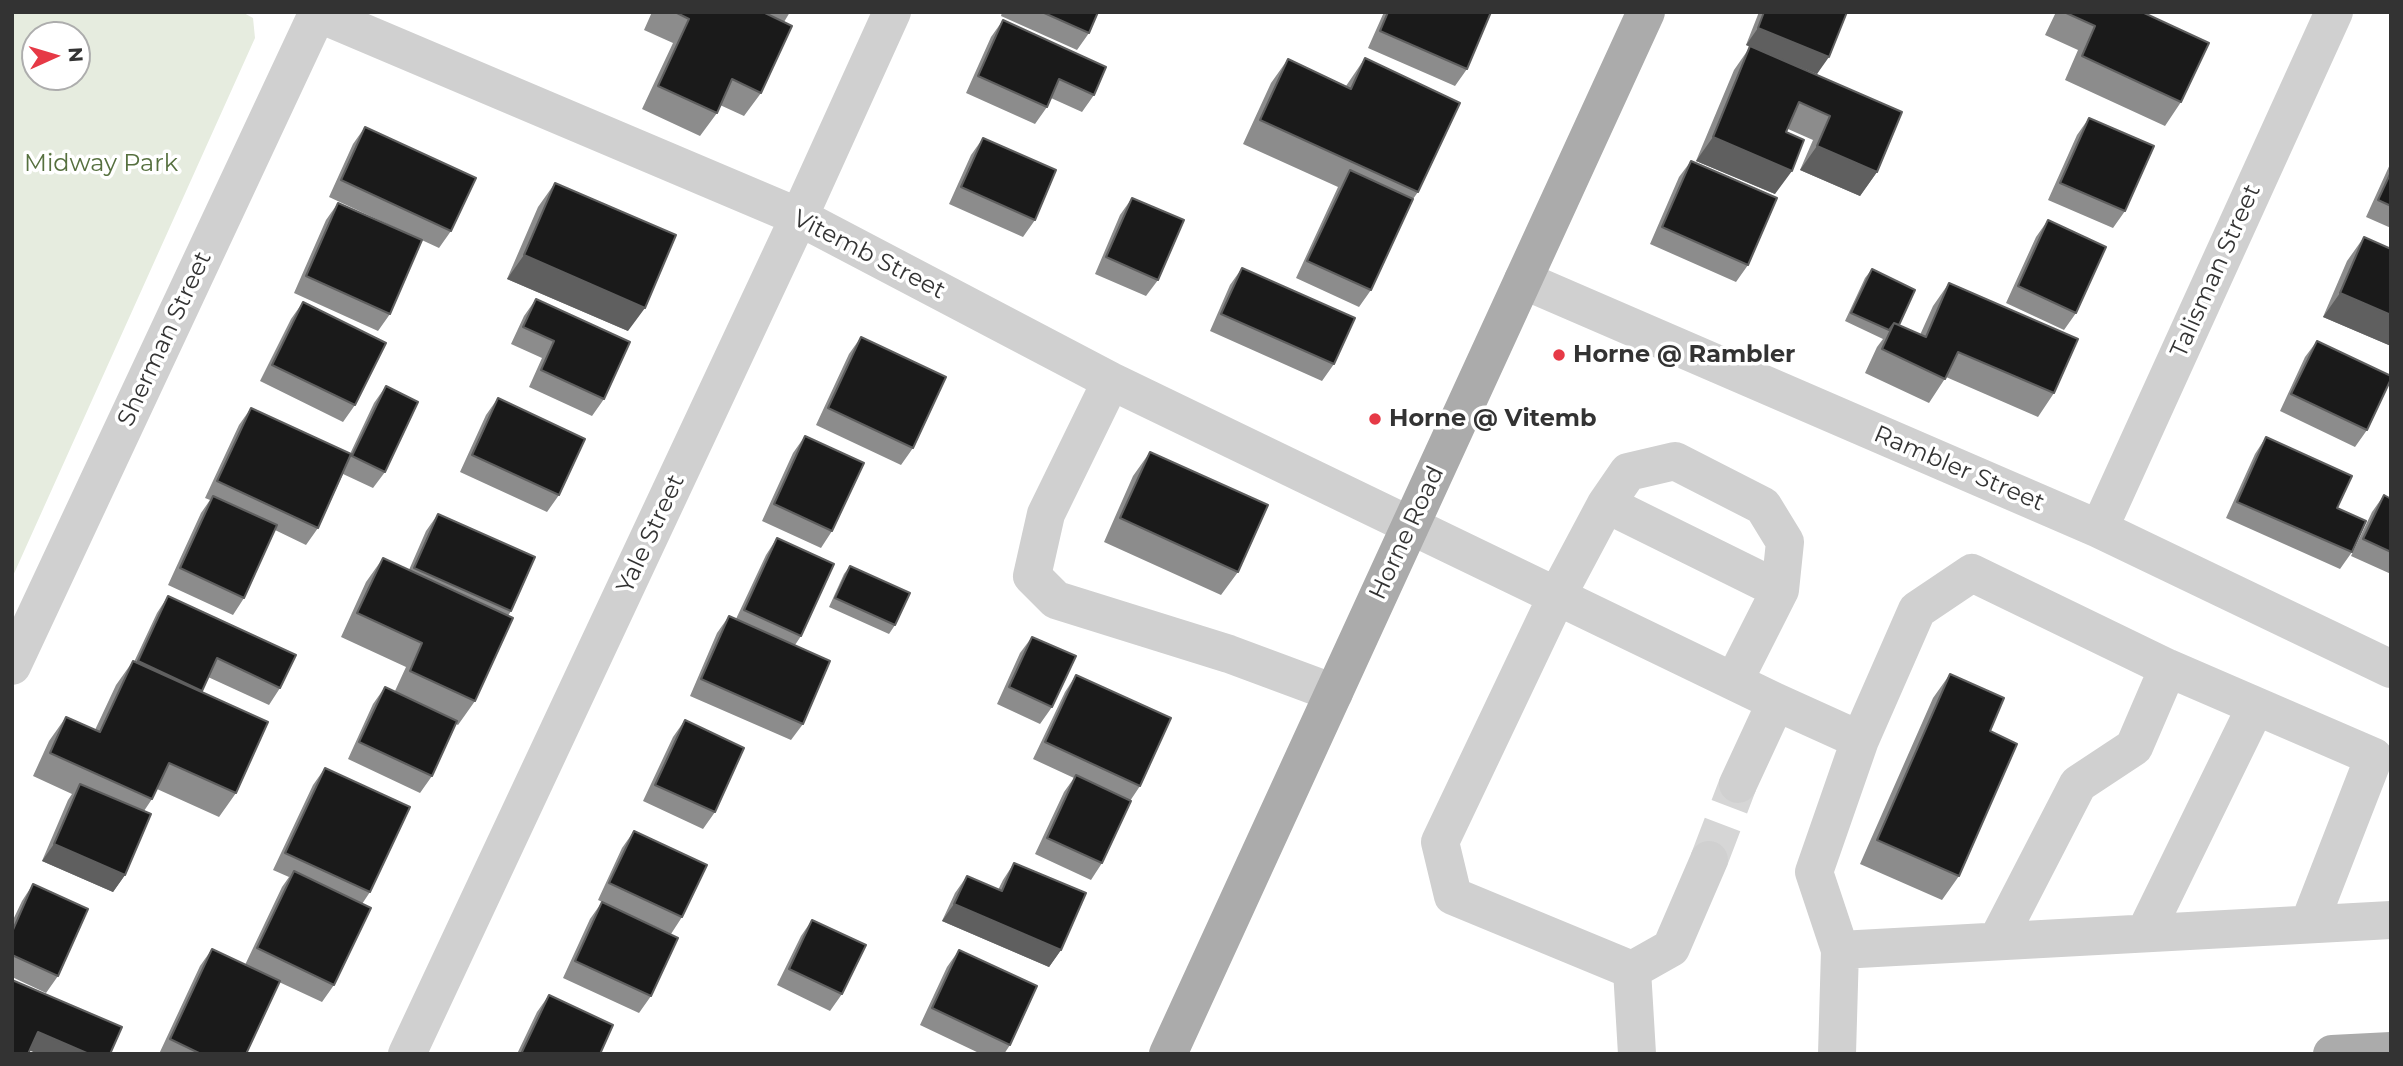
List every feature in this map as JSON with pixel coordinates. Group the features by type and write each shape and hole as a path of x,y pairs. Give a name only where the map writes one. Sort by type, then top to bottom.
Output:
{"main road":[{"name":"Horne Road","path":"1168,1054 1646,12"},
{"path":"2332,1054 2391,1051"}],"street":[{"name":"Yale Street","path":"407,1054 799,217 892,12"},
{"name":"Talisman Street","path":"2099,529 2334,12"},
{"name":"Vitemb Street","path":"317,13 799,217 1111,381 1860,740"},
{"name":"Sherman Street","path":"12,666 317,13"},
{"name":"Rambler Street","path":"1523,280 2099,529 2391,670"},
{"path":"1111,381 1046,514 1032,576 1056,600 1229,654 1334,693"},
{"path":"1632,970 1453,896 1440,842 1557,596 1606,504 1628,472 1675,461 1763,506 1785,542 1780,590 1734,681"},
{"path":"1606,504 1780,590"},
{"path":"1837,1054 1840,950 1814,872 1860,740 1917,610 1972,573 2168,668 2374,757 2309,924"},
{"path":"1997,941 2078,784 2134,747 2168,668"},
{"path":"1738,784 1776,702"},
{"path":"2145,933 2256,706"},
{"path":"1632,970 1671,948 1709,860"},
{"path":"1840,950 2391,920"},
{"path":"1632,970 1637,1054"}],"green space":[{"name":"Midway Park","path":"12,12 242,12 253,18 255,38 12,578"}],"building":[{"path":"675,12 763,12 792,26 761,93 732,79 717,113 658,86 689,19"},
{"path":"1042,12 1098,12 1089,33"},
{"path":"1388,12 1491,12 1467,69 1380,31"},
{"path":"1764,12 1847,12 1829,57 1758,28"},
{"path":"2064,12 2142,12 2209,43 2181,102 2082,56 2095,26"},
{"path":"1003,20 1106,67 1094,95 1059,79 1047,107 978,76"},
{"path":"1750,46 1902,112 1877,172 1817,146 1830,116 1799,102 1786,132 1804,140 1792,171 1713,137"},
{"path":"1365,58 1460,103 1418,192 1260,120 1288,59 1351,89"},
{"path":"2089,118 2154,146 2125,211 2060,183"},
{"path":"365,127 476,178 451,231 341,180"},
{"path":"983,138 1056,170 1035,220 961,187"},
{"path":"1691,161 1777,198 1748,265 1662,227"},
{"path":"1350,170 1413,199 1371,290 1307,261"},
{"path":"2391,172 2391,206 2378,200"},
{"path":"555,183 676,235 645,308 524,255"},
{"path":"1132,198 1184,220 1158,280 1106,257"},
{"path":"338,203 422,240 390,314 306,276"},
{"path":"2048,220 2106,247 2076,313 2018,286"},
{"path":"2364,237 2391,249 2391,315 2340,293"},
{"path":"1242,268 1355,318 1334,364 1221,314"},
{"path":"1872,269 1915,290 1899,325 1894,323 1889,330 1851,313"},
{"path":"1949,283 2078,339 2054,393 1958,352 1945,379 1882,349 1894,323 1926,337"},
{"path":"536,299 630,342 604,399 541,370 554,341 523,327"},
{"path":"303,302 386,343 355,405 272,365"},
{"path":"861,337 946,377 913,448 828,408"},
{"path":"2317,341 2391,376 2367,430 2291,394"},
{"path":"386,386 418,402 385,472 352,456"},
{"path":"498,398 585,439 559,495 472,455"},
{"path":"251,408 351,454 318,528 217,481"},
{"path":"805,436 864,463 832,531 774,504"},
{"path":"2266,437 2352,476 2337,508 2366,521 2352,552 2237,502"},
{"path":"1150,452 1268,505 1238,572 1120,518"},
{"path":"2384,495 2391,499 2391,552 2363,539"},
{"path":"213,496 277,525 244,598 180,568"},
{"path":"438,514 535,557 511,611 414,568"},
{"path":"777,538 834,564 801,636 744,610"},
{"path":"383,558 513,618 475,701 410,671 422,643 357,613"},
{"path":"850,566 910,593 895,625 835,598"},
{"path":"168,596 296,655 280,688 217,658 202,691 138,661"},
{"path":"729,616 830,661 803,724 701,679"},
{"path":"1032,637 1076,656 1052,707 1009,687"},
{"path":"133,661 268,722 236,793 169,763 152,799 50,753 66,717 100,732"},
{"path":"1950,674 2004,698 1990,731 2017,744 1959,876 1877,840"},
{"path":"1076,675 1171,718 1140,786 1045,742"},
{"path":"385,687 457,721 432,776 359,742"},
{"path":"685,720 744,748 715,812 655,785"},
{"path":"325,768 410,807 370,892 285,853"},
{"path":"1076,775 1131,801 1102,863 1047,838"},
{"path":"80,784 151,814 125,875 54,844"},
{"path":"634,831 707,865 682,917 609,883"},
{"path":"1014,863 1086,893 1061,950 954,904 967,876 1002,891"},
{"path":"294,871 371,908 334,985 257,948"},
{"path":"33,884 88,909 58,976 12,955 12,932"},
{"path":"602,902 678,938 651,996 575,961"},
{"path":"812,920 866,945 842,994 789,969"},
{"path":"212,949 280,981 246,1054 201,1054 170,1039"},
{"path":"959,950 1037,986 1010,1045 932,1008"},
{"path":"12,980 122,1027 110,1054 89,1054 38,1032 28,1054 12,1054"},
{"path":"549,995 613,1025 600,1054 521,1054"}],"tunnel":[{"path":"1709,860 1738,784"}],"place":[{"name":"Horne @ Rambler","path":"1559,355"},
{"name":"Horne @ Vitemb","path":"1375,419"}]}
